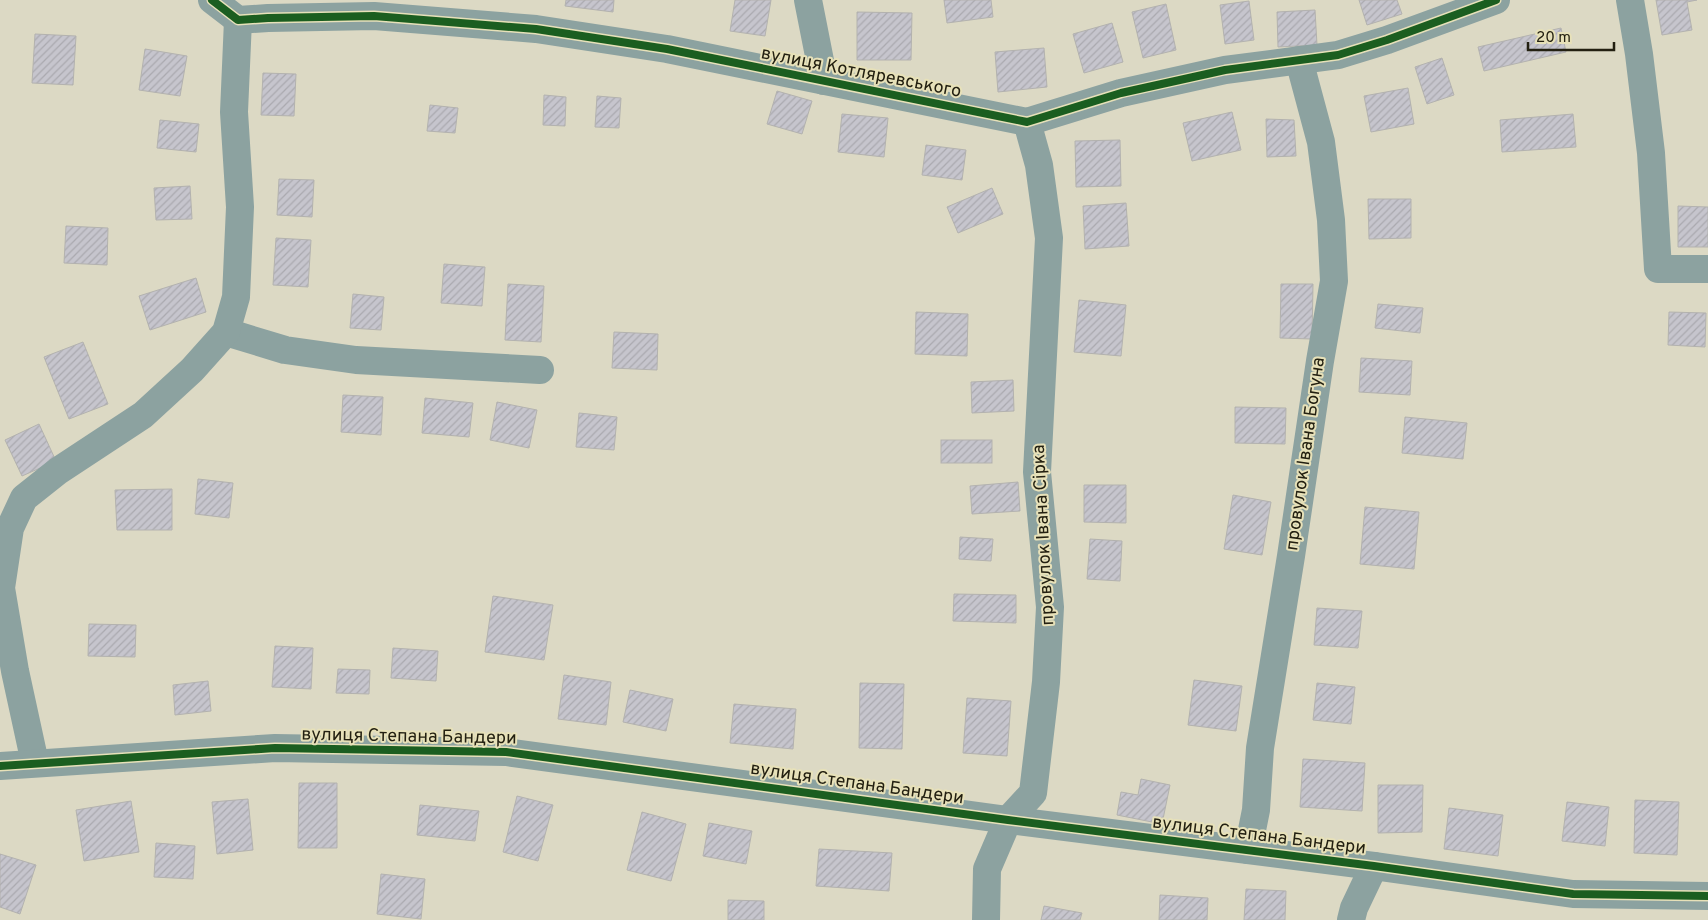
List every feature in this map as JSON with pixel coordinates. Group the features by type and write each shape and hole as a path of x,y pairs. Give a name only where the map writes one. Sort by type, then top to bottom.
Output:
{"street":[{"path":"35,763 1,588 10,528 24,498 58,472 143,415 192,370 226,332 236,296 240,207 234,112 238,20 212,0"},
{"path":"808,0 824,81"},
{"name":"вулиця Котляревського","path":"238,20 374,16 536,28 668,49 1027,122 1122,92 1224,70 1338,55 1387,40 1496,0"},
{"path":"1630,0 1651,153 1658,270 1708,269"},
{"name":"провулок Івана Богуна","path":"1248,850 1256,810 1260,748 1334,281 1331,220 1321,142 1299,60"},
{"name":"провулок Івана Сірка","path":"986,920 987,869 1008,820 1033,793 1046,682 1050,607 1037,472 1049,238 1039,165 1027,122"},
{"path":"226,332 285,350 356,360 540,370"},
{"name":"вулиця Степана Бандери","path":"0,766 275,748 506,752 1008,820 1374,866 1573,894 1708,896"},
{"path":"1351,920 1374,866"}],"building":[{"path":"566,0 614,0 613,12 565,6"},
{"path":"735,0 771,0 765,36 730,31"},
{"path":"944,0 991,0 993,17 947,23"},
{"path":"1359,0 1397,0 1402,14 1367,25"},
{"path":"1656,0 1697,0 1687,2 1692,30 1662,35"},
{"path":"1249,1 1254,40 1225,44 1220,5"},
{"path":"1166,4 1176,50 1143,58 1132,12"},
{"path":"1315,10 1317,45 1278,47 1277,12"},
{"path":"857,12 912,13 911,60 857,60"},
{"path":"1112,23 1123,62 1084,73 1073,34"},
{"path":"1561,28 1566,52 1484,71 1478,47"},
{"path":"35,34 76,36 73,85 32,83"},
{"path":"1044,48 1047,87 998,92 995,52"},
{"path":"145,49 187,56 180,96 139,90"},
{"path":"1442,58 1454,95 1427,104 1415,67"},
{"path":"263,73 296,74 294,116 261,115"},
{"path":"1408,88 1414,124 1371,132 1364,96"},
{"path":"777,91 812,101 802,134 767,124"},
{"path":"544,95 566,97 565,126 543,125"},
{"path":"597,96 621,98 619,128 595,127"},
{"path":"430,105 458,108 455,133 427,131"},
{"path":"1232,112 1241,150 1192,161 1183,123"},
{"path":"842,114 888,118 884,157 838,152"},
{"path":"1573,114 1576,147 1502,152 1500,120"},
{"path":"1266,119 1294,120 1296,156 1267,157"},
{"path":"160,120 199,124 196,152 157,148"},
{"path":"1120,140 1121,186 1076,187 1075,141"},
{"path":"926,145 966,150 962,180 922,175"},
{"path":"279,179 314,180 312,217 277,215"},
{"path":"190,186 192,219 156,220 154,188"},
{"path":"992,188 1003,214 958,233 947,207"},
{"path":"1368,199 1411,199 1411,238 1369,239"},
{"path":"1126,203 1129,246 1085,249 1083,206"},
{"path":"1678,206 1708,207 1708,247 1678,247"},
{"path":"66,226 108,228 107,265 64,263"},
{"path":"276,238 311,240 308,287 273,285"},
{"path":"444,264 485,267 482,306 441,303"},
{"path":"196,278 206,312 150,330 139,296"},
{"path":"508,284 544,286 541,342 505,340"},
{"path":"1281,284 1313,284 1312,339 1280,338"},
{"path":"353,294 384,297 381,330 350,328"},
{"path":"1079,300 1126,305 1121,356 1074,352"},
{"path":"1378,304 1423,308 1420,333 1375,328"},
{"path":"916,312 968,314 967,356 915,354"},
{"path":"1669,312 1706,313 1705,347 1668,345"},
{"path":"614,332 658,334 657,370 612,368"},
{"path":"83,342 108,404 69,419 44,357"},
{"path":"1361,358 1412,361 1410,395 1359,392"},
{"path":"1013,380 1014,411 972,413 971,382"},
{"path":"343,395 383,397 381,435 341,432"},
{"path":"425,398 473,403 469,437 422,433"},
{"path":"497,402 537,410 529,448 490,440"},
{"path":"1235,407 1286,408 1285,444 1235,443"},
{"path":"579,413 617,417 614,450 576,447"},
{"path":"1405,417 1467,423 1463,459 1402,453"},
{"path":"39,424 56,461 22,476 5,440"},
{"path":"941,440 992,440 992,463 941,463"},
{"path":"198,479 233,483 229,518 195,514"},
{"path":"1018,482 1020,511 972,514 970,486"},
{"path":"1084,485 1126,485 1126,523 1084,522"},
{"path":"172,489 172,530 117,530 115,490"},
{"path":"1233,495 1271,502 1262,555 1224,549"},
{"path":"1365,507 1419,512 1414,569 1360,564"},
{"path":"960,537 993,539 991,561 959,559"},
{"path":"1090,539 1122,541 1120,581 1087,579"},
{"path":"954,594 1016,595 1016,623 953,621"},
{"path":"493,596 553,605 544,660 485,652"},
{"path":"1317,608 1362,611 1358,648 1314,645"},
{"path":"89,624 136,625 135,657 88,656"},
{"path":"275,646 313,648 311,689 272,687"},
{"path":"393,648 438,651 436,681 391,678"},
{"path":"338,669 370,670 369,694 336,693"},
{"path":"564,675 611,682 606,725 558,719"},
{"path":"1194,680 1242,686 1236,731 1188,725"},
{"path":"208,681 211,711 175,715 173,685"},
{"path":"860,683 904,684 902,749 859,748"},
{"path":"1317,683 1355,687 1351,724 1313,720"},
{"path":"630,690 673,699 666,731 623,722"},
{"path":"967,698 1011,701 1007,756 963,753"},
{"path":"734,704 796,709 793,749 730,743"},
{"path":"1303,759 1365,763 1362,811 1300,807"},
{"path":"1141,779 1170,785 1162,824 1117,815 1121,792 1138,795"},
{"path":"299,783 337,783 337,848 298,848"},
{"path":"1378,785 1423,785 1422,832 1378,833"},
{"path":"517,796 553,805 538,861 503,852"},
{"path":"248,799 253,850 217,854 212,802"},
{"path":"1635,800 1679,802 1677,855 1634,853"},
{"path":"131,801 139,852 84,861 76,810"},
{"path":"1567,802 1609,807 1605,846 1562,841"},
{"path":"420,805 479,811 475,841 417,835"},
{"path":"1449,808 1503,815 1498,856 1444,849"},
{"path":"642,812 686,824 671,881 627,870"},
{"path":"709,823 752,831 746,864 703,856"},
{"path":"156,843 195,846 193,879 154,877"},
{"path":"819,849 892,853 889,891 816,886"},
{"path":"0,854 36,865 20,914 0,907"},
{"path":"381,874 425,879 421,919 377,914"},
{"path":"1246,889 1286,891 1285,920 1244,920"},
{"path":"1160,895 1208,898 1207,920 1159,920"},
{"path":"728,900 764,901 764,920 728,920"},
{"path":"1044,906 1082,913 1080,920 1041,920"}],"cycle path":[{"path":"212,0 238,20 374,16 536,29 667,49 1027,122 1121,93 1225,70 1338,55 1387,40 1496,0"},
{"path":"0,766 275,748 506,752 1008,820 1374,866 1573,894 1708,896"}]}
